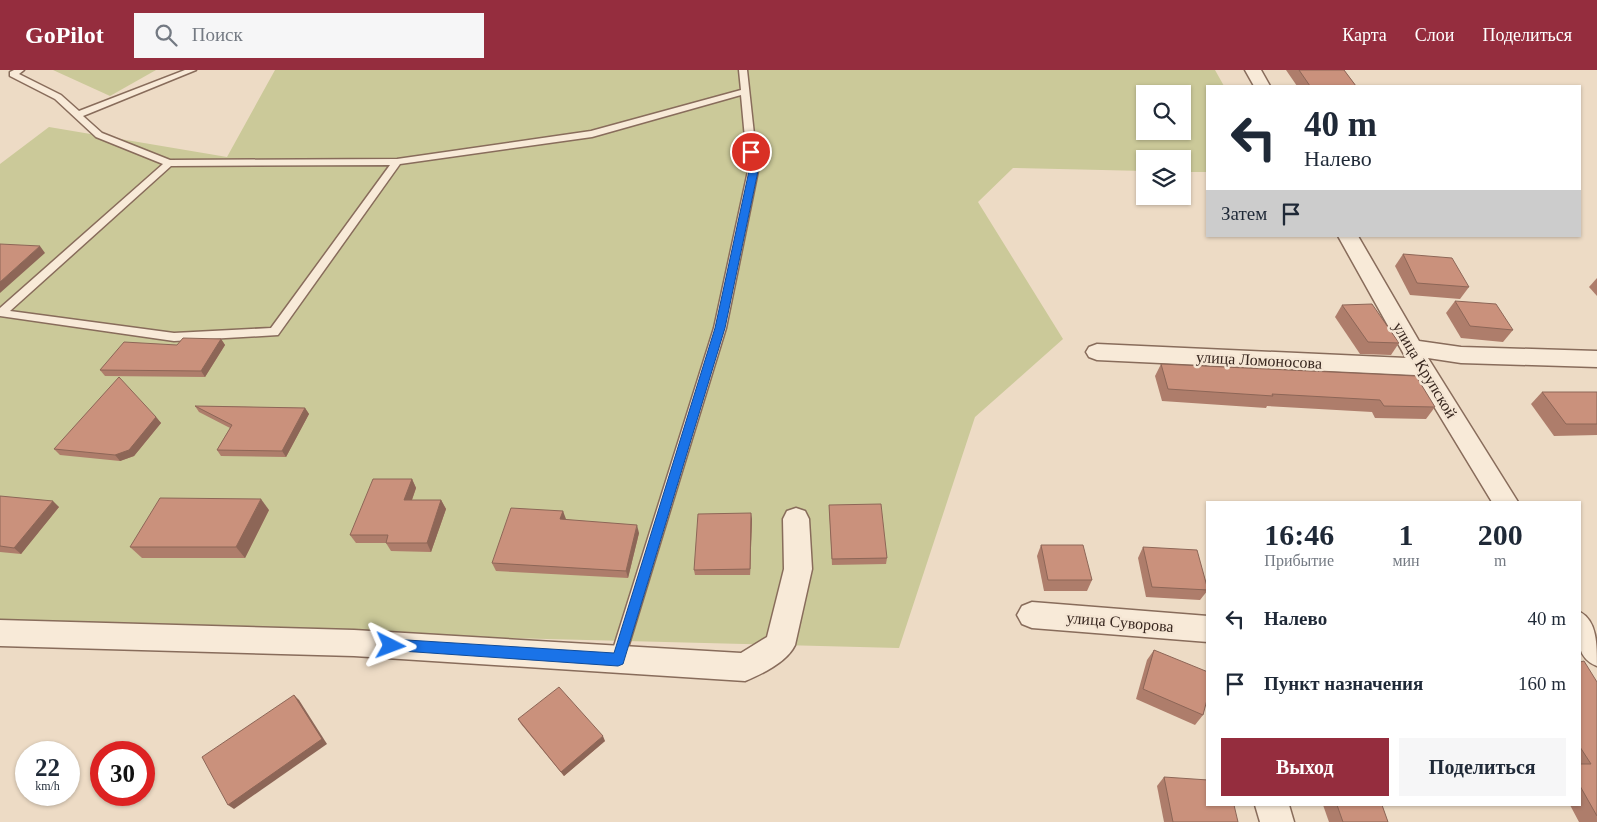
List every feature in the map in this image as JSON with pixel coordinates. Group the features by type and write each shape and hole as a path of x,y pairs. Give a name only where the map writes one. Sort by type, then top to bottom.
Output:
{"street":[{"path":"1253,70 1261,85"},
{"name":"улица Крупской","path":"1349,237 1417,358 1504,501"},
{"name":"улица Ломоносова","path":"1097,352 1417,358 1461,355 1597,359"},
{"path":"0,633 354,643 746,667 780,645 798,569 796,519"},
{"name":"улица Суворова","path":"1032,615 1206,630"},
{"path":"1272,806 1277,822"}],"lane":[{"path":"20,70 13,74 58,97 99,135 169,163 397,162 592,134 744,92"},
{"path":"77,115 192,70"},
{"path":"618,659 720,328 753,171 742,70"},
{"path":"169,163 2,313 174,337 274,332 397,162"}],"shaded area":[{"path":"53,70 156,70 110,96"},
{"path":"275,70 1215,70 1223,85 1206,85 1206,172 1191,172 1191,150 1136,150 1136,171 1013,168 978,202 1063,339 975,417 899,648 0,625 0,164 49,127 227,157"}],"building":[{"path":"1299,70 1344,70 1355,85 1309,85"},
{"path":"0,244 40,246 0,282"},
{"path":"1403,254 1452,258 1469,287 1417,283"},
{"path":"1455,301 1496,304 1513,330 1470,326"},
{"path":"1372,304 1399,343 1368,342 1342,305"},
{"path":"183,338 221,339 201,371 100,370 124,342 177,345"},
{"path":"1161,364 1416,376 1435,407 1384,406 1380,400 1272,394 1273,396 1168,389"},
{"path":"119,377 156,417 129,450 115,455 54,449"},
{"path":"1542,392 1597,392 1597,424 1566,424"},
{"path":"195,406 305,408 282,451 217,450 232,425"},
{"path":"373,479 412,479 404,500 441,500 427,543 386,543 388,535 350,535"},
{"path":"0,496 53,501 14,548 0,546"},
{"path":"160,498 261,499 236,547 130,547"},
{"path":"881,504 887,558 832,559 829,505"},
{"path":"511,508 563,511 560,519 637,525 626,571 492,563"},
{"path":"751,513 750,569 694,570 698,514"},
{"path":"1041,545 1083,545 1092,580 1048,580"},
{"path":"1143,547 1197,550 1206,583 1206,590 1152,587"},
{"path":"1154,650 1206,671 1206,704 1203,715 1143,689"},
{"path":"1584,661 1597,682 1597,816 1581,788 1581,764 1591,764 1581,749 1581,662"},
{"path":"559,687 603,736 561,772 518,719"},
{"path":"294,695 322,739 228,805 202,757"},
{"path":"1164,777 1206,780 1206,806 1234,806 1238,822 1173,822"},
{"path":"1337,806 1382,806 1388,822 1343,822"}],"route":[{"path":"391,646 618,659 720,328 753,171 751,152"}]}
